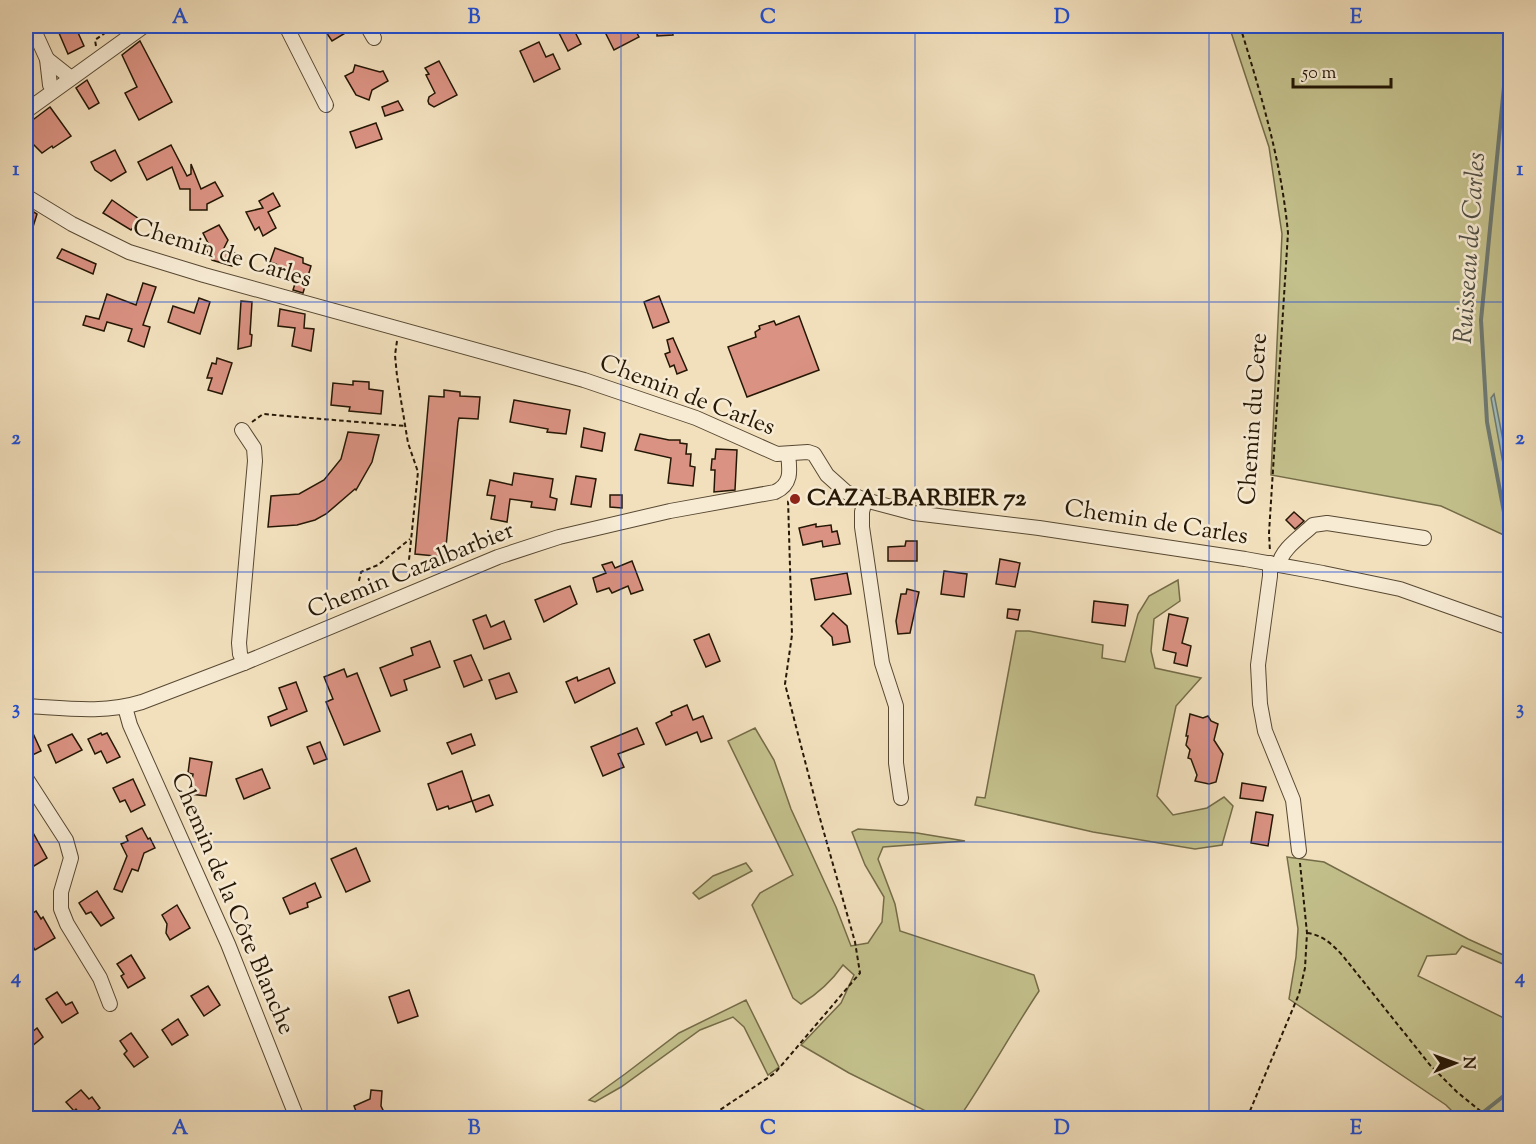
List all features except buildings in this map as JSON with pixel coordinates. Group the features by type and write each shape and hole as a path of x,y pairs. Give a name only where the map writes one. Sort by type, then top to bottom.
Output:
{"street":[{"path":"32,26 47,59 51,85 54,90"},
{"path":"26,111 144,26"},
{"path":"286,26 326,105"},
{"path":"367,26 374,38"},
{"path":"47,59 70,78"},
{"name":"Chemin de Carles","path":"26,196 72,224 129,252 204,276 584,380 696,418 777,454 808,452 814,454 836,484 846,492 865,500 914,513 1039,528 1275,564 1400,589 1510,628"},
{"path":"242,430 254,448 255,461 239,643 244,663"},
{"path":"783,488 789,478 788,454"},
{"name":"Chemin Cazalbarbier","path":"26,706 107,709 125,707 244,663 480,564 559,537 670,511 775,492 783,488"},
{"path":"865,500 862,526 882,663 896,706 896,763 901,798"},
{"path":"1299,851 1293,800 1265,731 1260,704 1258,665 1270,576 1275,564 1288,548 1313,525 1327,523 1424,538"},
{"name":"Chemin de la Côte Blanche","path":"125,707 130,725 228,944 297,1119"},
{"path":"26,778 66,840 71,858 61,892 61,909 67,924 100,978 110,1005"}],"path":[{"name":"Chemin du Cere","path":"1240,26 1275,145 1288,233 1269,534 1275,564"},
{"path":"400,329 396,355 397,376 405,426 418,472 409,560"},
{"path":"242,430 263,414 405,426"},
{"path":"708,1119 775,1073 860,973 855,942 785,684 792,635 789,500 783,488"},
{"path":"359,581 361,572 378,566 411,538"},
{"path":"1247,1119 1299,994 1305,969 1307,933 1299,851"},
{"path":"1307,933 1316,934 1330,943 1343,956 1430,1065 1489,1119"}],"shaded area":[{"path":"1229,26 1510,26 1510,397 1508,401 1510,561 1506,536 1441,506 1271,475 1282,234 1269,147"},
{"path":"1178,580 1180,601 1154,619 1151,651 1155,668 1201,678 1176,706 1157,796 1173,815 1207,808 1224,797 1233,806 1222,845 1195,849 1093,832 975,805 977,797 985,798 1016,631 1029,631 1103,645 1102,658 1125,662 1138,614 1149,596"},
{"path":"755,728 774,760 791,809 836,907 851,946 868,943 882,922 884,897 865,865 852,832 858,829 917,833 965,841 883,847 878,859 895,904 900,931 1034,975 1039,991 959,1118 928,1118 930,1113 849,1073 801,1045 841,1003 854,975 843,965 824,987 801,1004 793,998 752,905 760,893 793,875 728,741"},
{"path":"1287,857 1324,862 1468,939 1510,958 1510,967 1462,946 1456,954 1427,956 1418,976 1510,1021 1510,1118 1459,1118 1446,1105 1289,999 1298,929"},
{"path":"746,863 752,871 699,899 693,893 713,876"},
{"path":"746,1000 779,1067 768,1075 744,1027 733,1017 700,1030 621,1087 595,1102 589,1100 679,1033"}],"water":[{"path":"1494,394 1509,471 1504,469 1491,398"}],"waterway":[{"name":"Ruisseau de Carles","path":"1510,26 1481,320 1487,422 1510,544"},
{"path":"1476,1118 1510,1091"}],"place":[{"name":"CAZALBARBIER 72","path":"795,499"}]}
